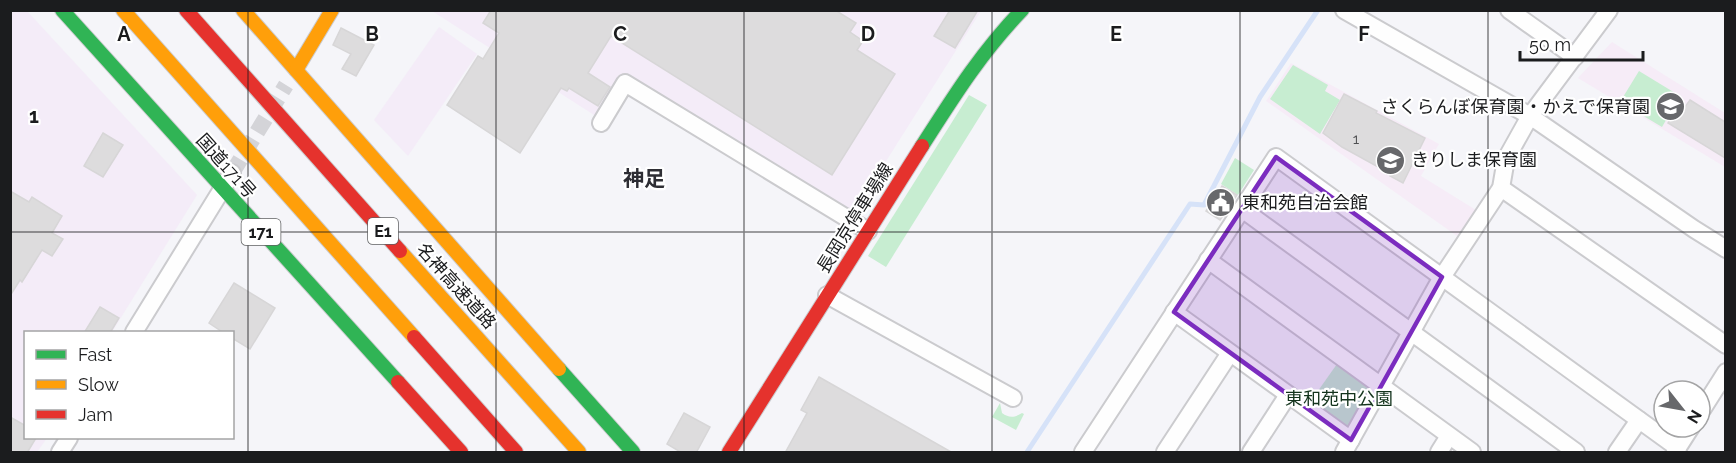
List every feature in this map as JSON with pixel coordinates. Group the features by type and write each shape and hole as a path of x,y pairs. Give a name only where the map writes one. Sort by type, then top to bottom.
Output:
{"main road":[{"name":"国道171号","path":"62,10 461,453"},
{"path":"123,10 516,453"},
{"name":"名神高速道路","path":"186,10 579,453"},
{"path":"243,10 633,453"},
{"path":"296,70 332,10"},
{"name":"長岡京停車場線","path":"729,453 975,63 996,36 1022,10"}],"street":[{"path":"1344,10 1372,17 1530,116 1725,249"},
{"path":"1509,10 1575,57"},
{"path":"1174,312 1288,395 1347,446 1442,277 1501,188 1506,159 1530,116 1609,10"},
{"path":"286,85 296,70"},
{"path":"601,123 625,83 868,231"},
{"path":"1083,453 1276,157 1639,420 1677,450"},
{"path":"135,331 232,173"},
{"path":"1501,188 1725,345"},
{"path":"1242,209 1576,453"},
{"path":"1208,260 1472,453"},
{"path":"827,295 1013,398"},
{"path":"1165,453 1230,352"},
{"path":"1712,393 1725,372"},
{"path":"1251,453 1288,395"},
{"path":"1617,453 1639,420"},
{"path":"1438,453 1449,436"},
{"path":"60,453 68,439"}],"highlighted area":[{"path":"1276,157 1442,277 1351,440 1174,312"}],"shaded area":[{"path":"10,11 27,11 197,195 113,331 24,331 24,439 46,439 37,452 11,452"},
{"path":"432,11 981,11 852,215 626,79 601,113 594,115"},
{"path":"439,27 477,54 408,156 374,120"},
{"name":"さくらんぼ保育園・かえで保育園","path":"1612,42 1725,113 1725,167 1578,78"},
{"name":"きりしま保育園","path":"1291,63 1439,144 1421,176 1476,210 1457,236 1266,101"}],"green space":[{"path":"1293,65 1328,85 1325,91 1340,100 1320,134 1270,99"},
{"path":"1639,71 1680,96 1662,127 1620,102"},
{"path":"969,95 987,105 886,267 868,256"},
{"path":"1235,158 1254,170 1238,195 1221,184"},
{"name":"東和苑中公園","path":"1337,364 1366,385 1369,393 1349,427 1341,428 1308,405"},
{"path":"1000,403 1002,413 1007,416 1014,417 1024,414 1016,430 992,417"}],"building":[{"path":"491,10 835,10 856,23 850,32 863,41 857,50 895,74 832,175 611,36 588,73 610,87 598,106 569,88 567,91 561,88 520,153 447,105 478,56 483,59 499,33 483,23"},
{"path":"950,10 978,10 955,48 934,36"},
{"path":"341,28 374,45 356,76 342,69 351,54 333,45"},
{"path":"1344,94 1425,138 1403,183 1342,147 1323,133"},
{"path":"1690,100 1725,122 1725,158 1668,123 1680,104 1685,107"},
{"path":"103,133 123,145 103,177 84,166"},
{"name":"東和苑自治会館","path":"1222,186 1237,195 1220,220 1206,211"},
{"path":"10,191 29,202 32,197 62,216 52,233 63,239 52,256 42,250 22,282 20,280 10,296"},
{"path":"234,283 275,308 250,349 234,339 234,331 221,331 209,323"},
{"path":"100,307 119,318 111,331 85,331"},
{"path":"819,377 953,453 785,453 807,413 801,410"},
{"path":"684,413 710,427 696,453 682,453 667,444"},
{"path":"10,417 24,425 24,439 35,439 27,453 10,453"}],"waterway":[{"path":"1027,452 1190,204 1204,205 1260,97 1318,10"}],"tunnel":[{"path":"232,173 286,85"}],"traffic: fast":[{"path":"62,10 398,382"},
{"path":"922,146 980,59 1022,10"},
{"path":"559,369 633,452"}],"traffic: slow":[{"path":"123,10 414,337"},
{"path":"243,10 559,369"},
{"path":"296,70 332,10"},
{"path":"400,251 579,452"}],"traffic: jam":[{"path":"186,10 400,251"},
{"path":"729,452 922,146"},
{"path":"414,337 516,452"},
{"path":"398,382 461,452"}],"place":[{"name":"さくらんぼ保育園・かえで保育園","path":"1671,107"},
{"name":"きりしま保育園","path":"1390,160"},
{"name":"東和苑自治会館","path":"1221,203"}],"district":[{"name":"神足","path":"644,179"}]}
